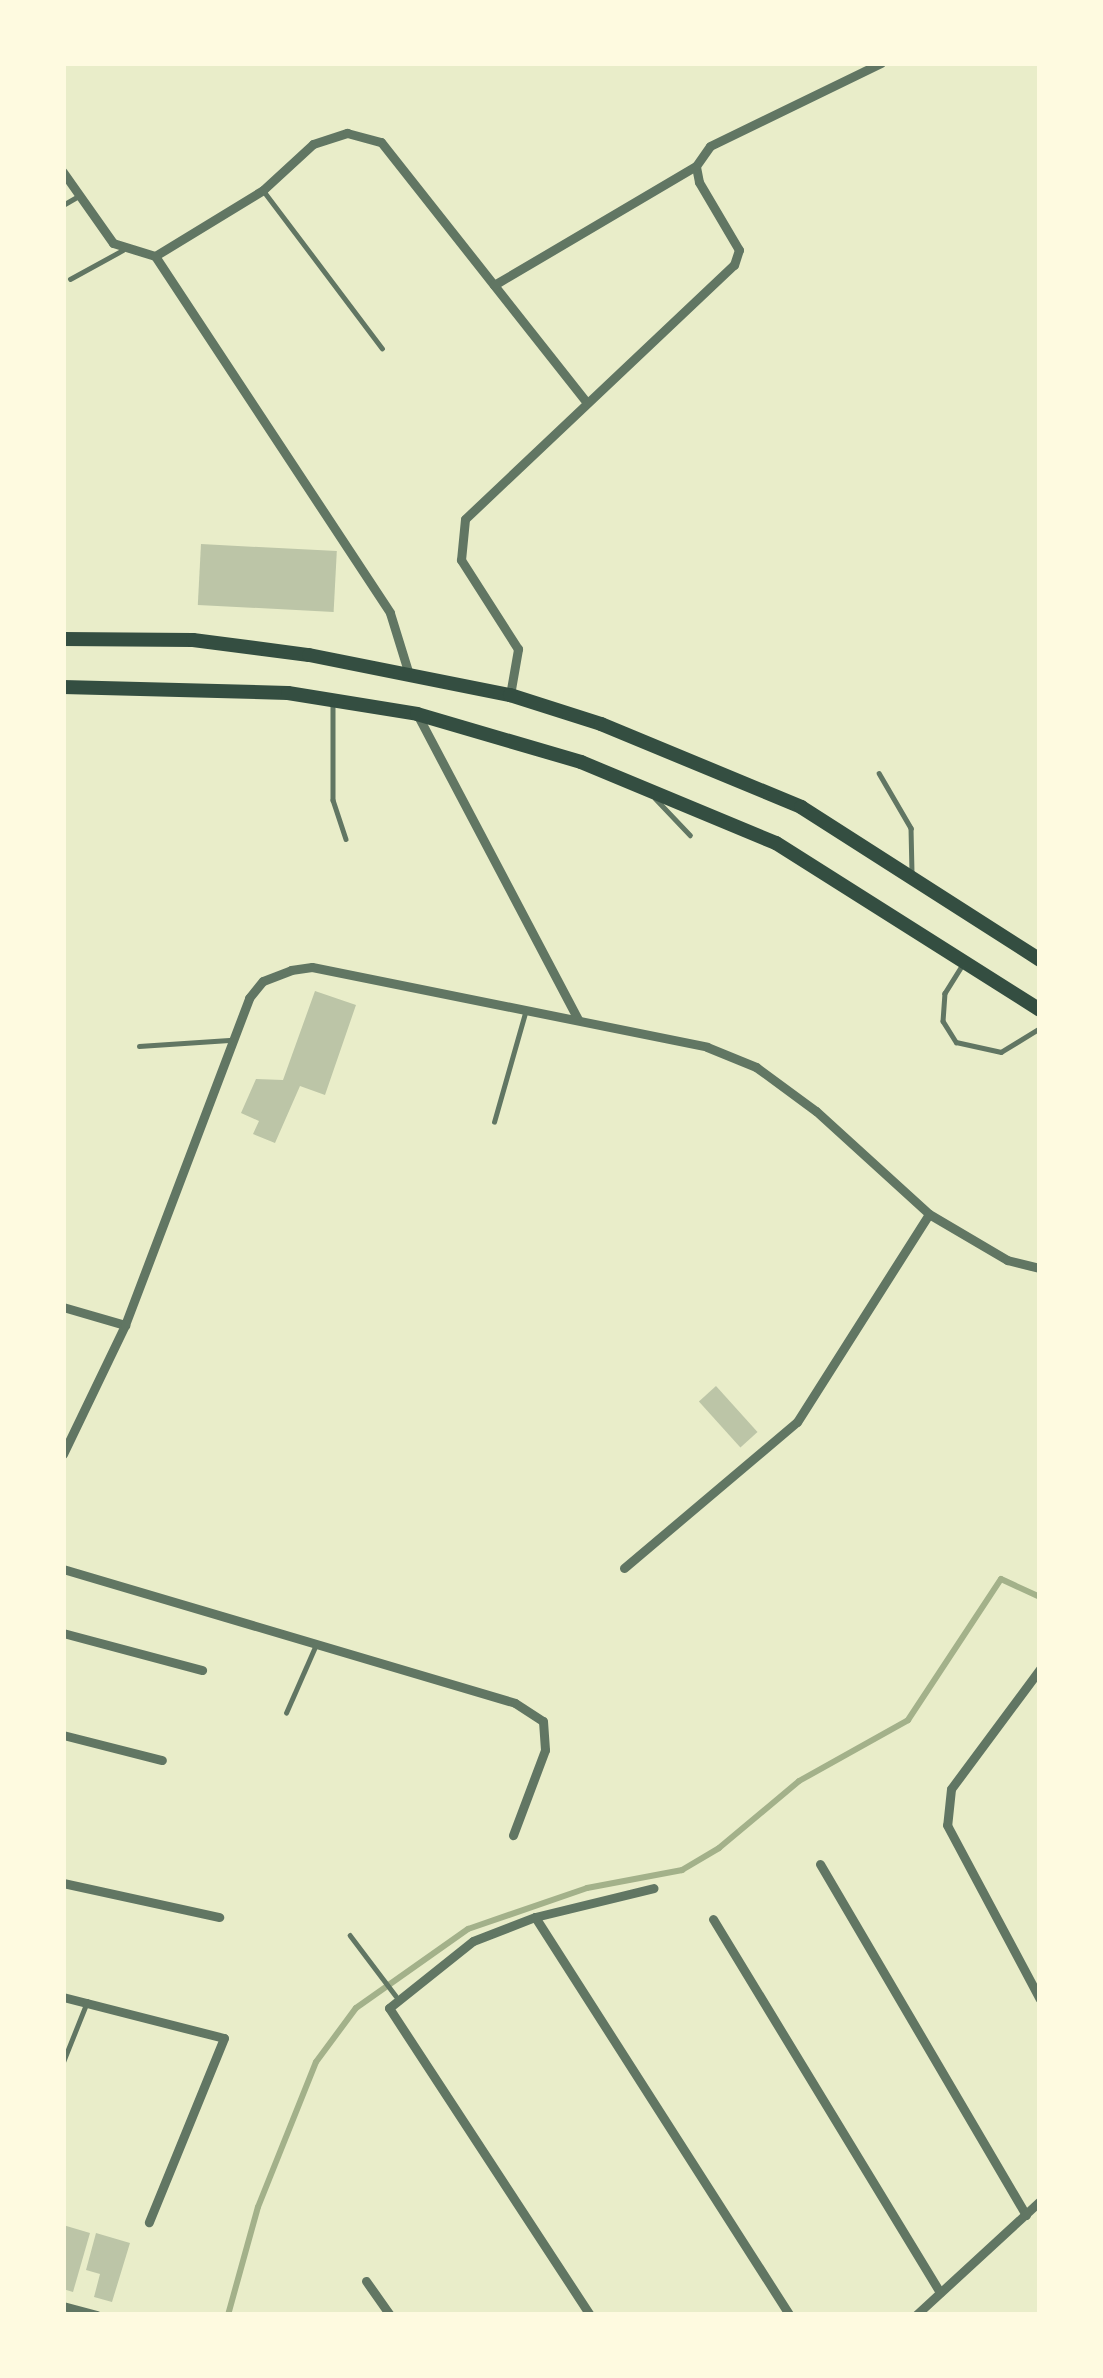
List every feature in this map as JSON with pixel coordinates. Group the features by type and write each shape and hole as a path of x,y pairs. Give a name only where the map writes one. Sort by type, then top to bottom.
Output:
{"main road":[{"path":"63,639 193,640 408,671 510,695 745,779 800,806 912,872 1040,959"},
{"path":"63,687 333,700 416,714 648,788 723,816 776,843 967,958 1040,1010"}],"street":[{"path":"494,286 697,166 710,146 881,63"},
{"path":"63,172 123,250 155,256 262,190 313,144 347,133 381,142 586,402"},
{"path":"510,695 518,649 458,543 465,519 734,265 739,250 697,166"},
{"path":"155,256 390,614 408,671"},
{"path":"416,714 578,1020"},
{"path":"63,1454 125,1325 233,1040 263,981 312,968 707,1047 756,1067 929,1214 1007,1260 1040,1268"},
{"path":"624,1568 797,1422 929,1214"},
{"path":"63,1306 125,1325"},
{"path":"63,1569 515,1702 543,1720 544,1750 513,1835"},
{"path":"63,1633 202,1670"},
{"path":"1040,1669 951,1789 947,1826 1040,1999"},
{"path":"63,1735 162,1760"},
{"path":"820,1864 1026,2215"},
{"path":"63,1883 219,1917"},
{"path":"590,2315 393,2022 394,1993 473,1941 535,1917 654,1888"},
{"path":"535,1917 790,2315"},
{"path":"713,1919 940,2294"},
{"path":"63,1997 224,2038 148,2222"},
{"path":"916,2315 1040,2201"},
{"path":"366,2282 390,2315"},
{"path":"66,2310 98,2315"}],"lane":[{"path":"262,190 382,348"},
{"path":"63,205 77,196"},
{"path":"70,279 123,250"},
{"path":"333,700 333,800 346,839"},
{"path":"879,773 911,828 912,872"},
{"path":"648,788 691,835"},
{"path":"967,958 945,993 943,1021 956,1042 1001,1052 1040,1028"},
{"path":"494,1122 526,1010"},
{"path":"140,1046 233,1040"},
{"path":"286,1713 316,1644"},
{"path":"350,1935 394,1993"},
{"path":"63,2062 87,2002"}],"building":[{"path":"201,544 337,551 334,612 198,605"},
{"path":"315,991 356,1005 325,1095 300,1086 275,1143 253,1134 259,1121 241,1113 256,1079 283,1080"},
{"path":"716,1386 757,1432 740,1447 699,1401"},
{"path":"63,2225 90,2233 73,2292 63,2289"},
{"path":"96,2233 130,2243 112,2302 94,2297 100,2274 86,2270"}],"waterway":[{"path":"228,2315 258,2207 316,2062 356,2008 468,1929 587,1888 682,1870 719,1848 799,1781 908,1720 1001,1579 1040,1597"}]}
